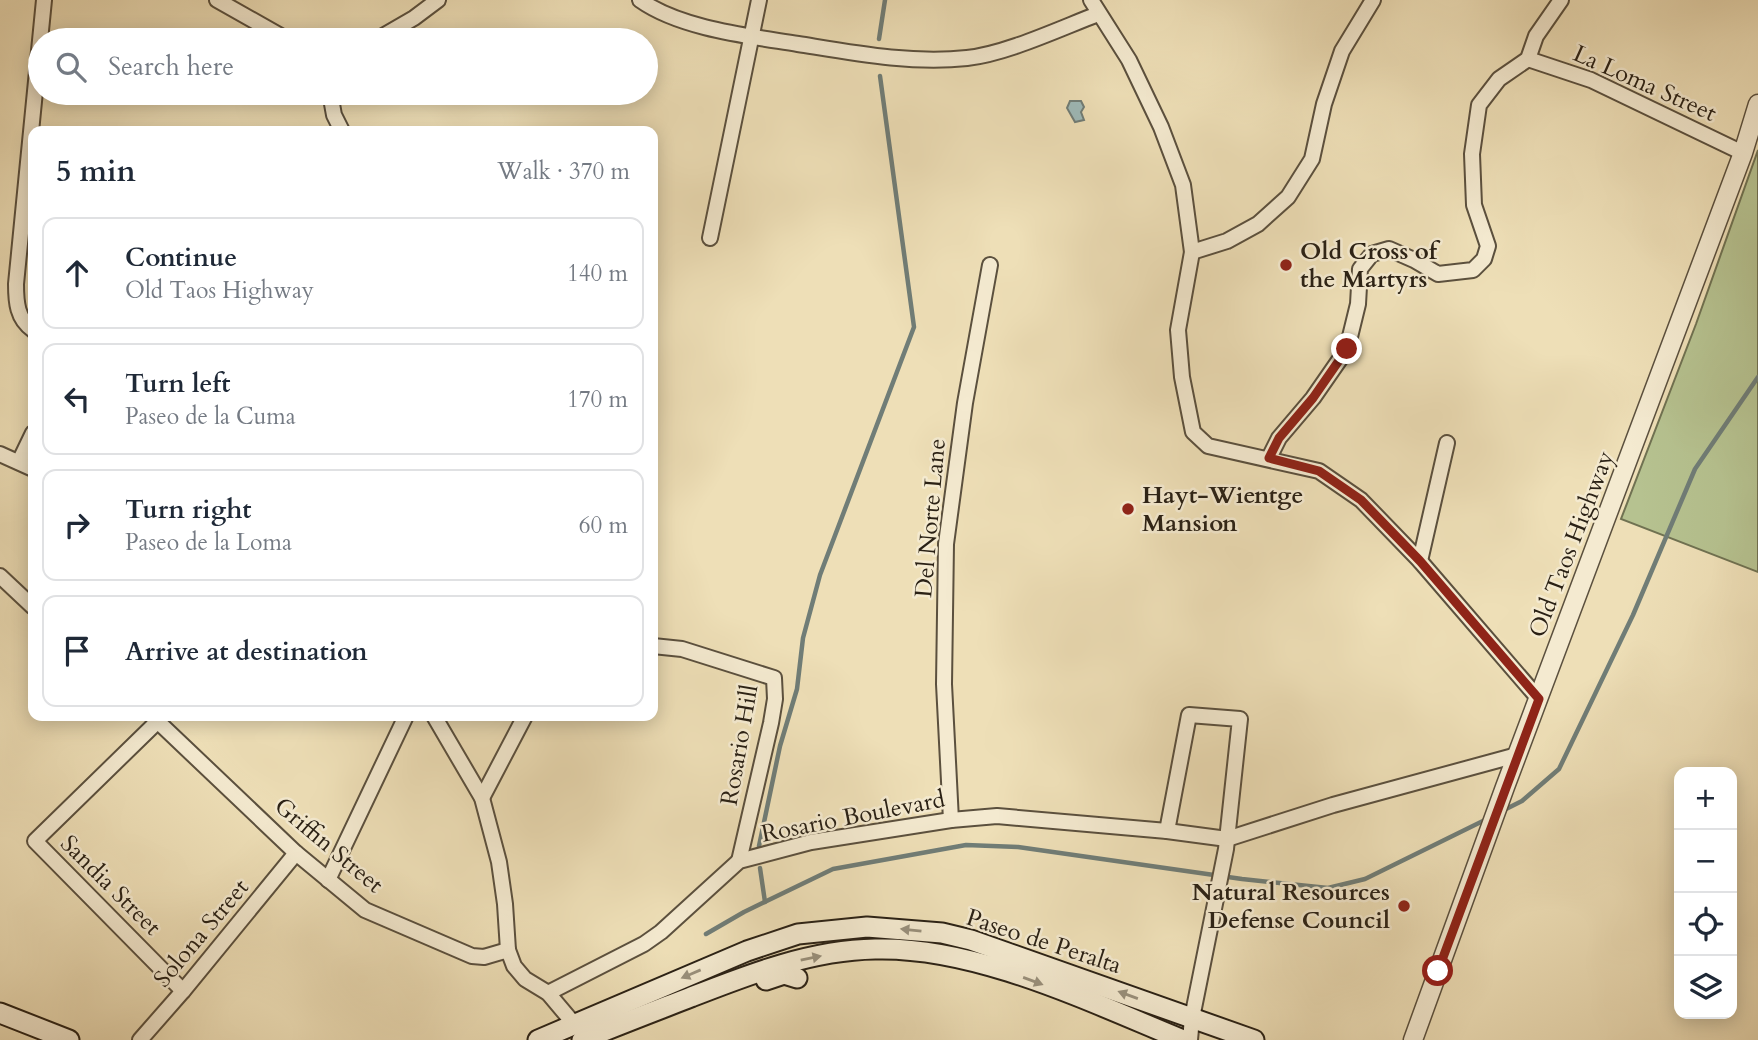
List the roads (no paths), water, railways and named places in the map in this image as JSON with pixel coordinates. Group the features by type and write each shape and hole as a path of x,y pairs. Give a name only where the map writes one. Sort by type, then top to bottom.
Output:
{"main road":[{"name":"Paseo de Peralta","path":"582,1036 747,951 798,934 867,927 942,933 971,940 1254,1040"},
{"name":"Paseo de Peralta","path":"538,1040 582,1036 782,964 874,948 915,951 968,960 1023,977 1183,1040"},
{"path":"727,982 749,986 784,974 797,978"},
{"path":"0,1013 69,1040"}],"street":[{"path":"41,28 44,0"},
{"path":"217,0 267,28"},
{"path":"397,28 438,0"},
{"path":"640,0 675,17 751,36 927,61 970,58 1016,45 1098,15"},
{"path":"710,237 759,0"},
{"path":"1091,0 1098,15 1129,60 1161,127 1183,185 1192,252 1178,330 1182,377 1193,432 1208,446 1319,471 1361,500 1420,561 1539,699"},
{"path":"1192,252 1227,241 1258,224 1288,197 1312,159 1324,104 1342,51 1373,0"},
{"path":"1269,458 1279,438 1313,398 1347,349 1358,304 1360,269 1372,254 1389,249 1438,274 1473,270 1484,260 1488,246 1474,205 1472,154 1479,105 1499,79 1528,59 1535,36 1561,0"},
{"name":"La Loma Street","path":"1528,59 1591,80 1743,153"},
{"name":"Old Taos Highway","path":"1413,1040 1504,787 1743,153 1758,104"},
{"path":"31,126 33,105"},
{"path":"332,105 340,126"},
{"path":"28,155 16,272 19,312 28,326"},
{"name":"Del Norte Lane","path":"951,820 944,684 946,544 965,403 990,265"},
{"path":"19,462 28,443"},
{"path":"1420,561 1447,443"},
{"path":"0,454 28,466"},
{"path":"0,576 28,602"},
{"name":"Rosario Hill","path":"658,647 682,649 774,678 775,699 771,723 740,861"},
{"path":"1167,831 1189,715 1240,719 1227,844 1192,1018 1190,1040"},
{"name":"Sandia Street","path":"152,721 35,841 183,991"},
{"name":"Griffin Street","path":"158,721 296,853 365,911 461,952 484,957 508,950"},
{"path":"328,880 404,721"},
{"path":"437,721 482,798 499,862 508,950 514,966 525,979 548,993 582,1036"},
{"path":"482,798 522,721"},
{"name":"Rosario Boulevard","path":"548,993 644,944 740,861 811,842 951,820 1001,817 1167,831 1227,844 1333,806 1517,755"},
{"name":"Solona Street","path":"140,1040 296,853"}],"water":[{"path":"1070,101 1081,101 1084,120 1075,122 1067,108"}],"waterway":[{"path":"879,39 885,0"},
{"path":"759,846 780,746 797,689 803,638 820,575 914,327 880,76"},
{"path":"1504,810 1522,801 1559,769 1633,615 1695,469 1758,377"},
{"path":"706,934 744,912 833,869 966,845 1018,847 1242,879 1328,888 1365,879 1487,819"},
{"path":"760,868 765,902"}],"place":[{"name":"Old Cross of the Martyrs","path":"1286,265"},
{"name":"Hayt-Wientge Mansion","path":"1128,509"},
{"name":"Natural Resources Defense Council","path":"1404,906"}]}
